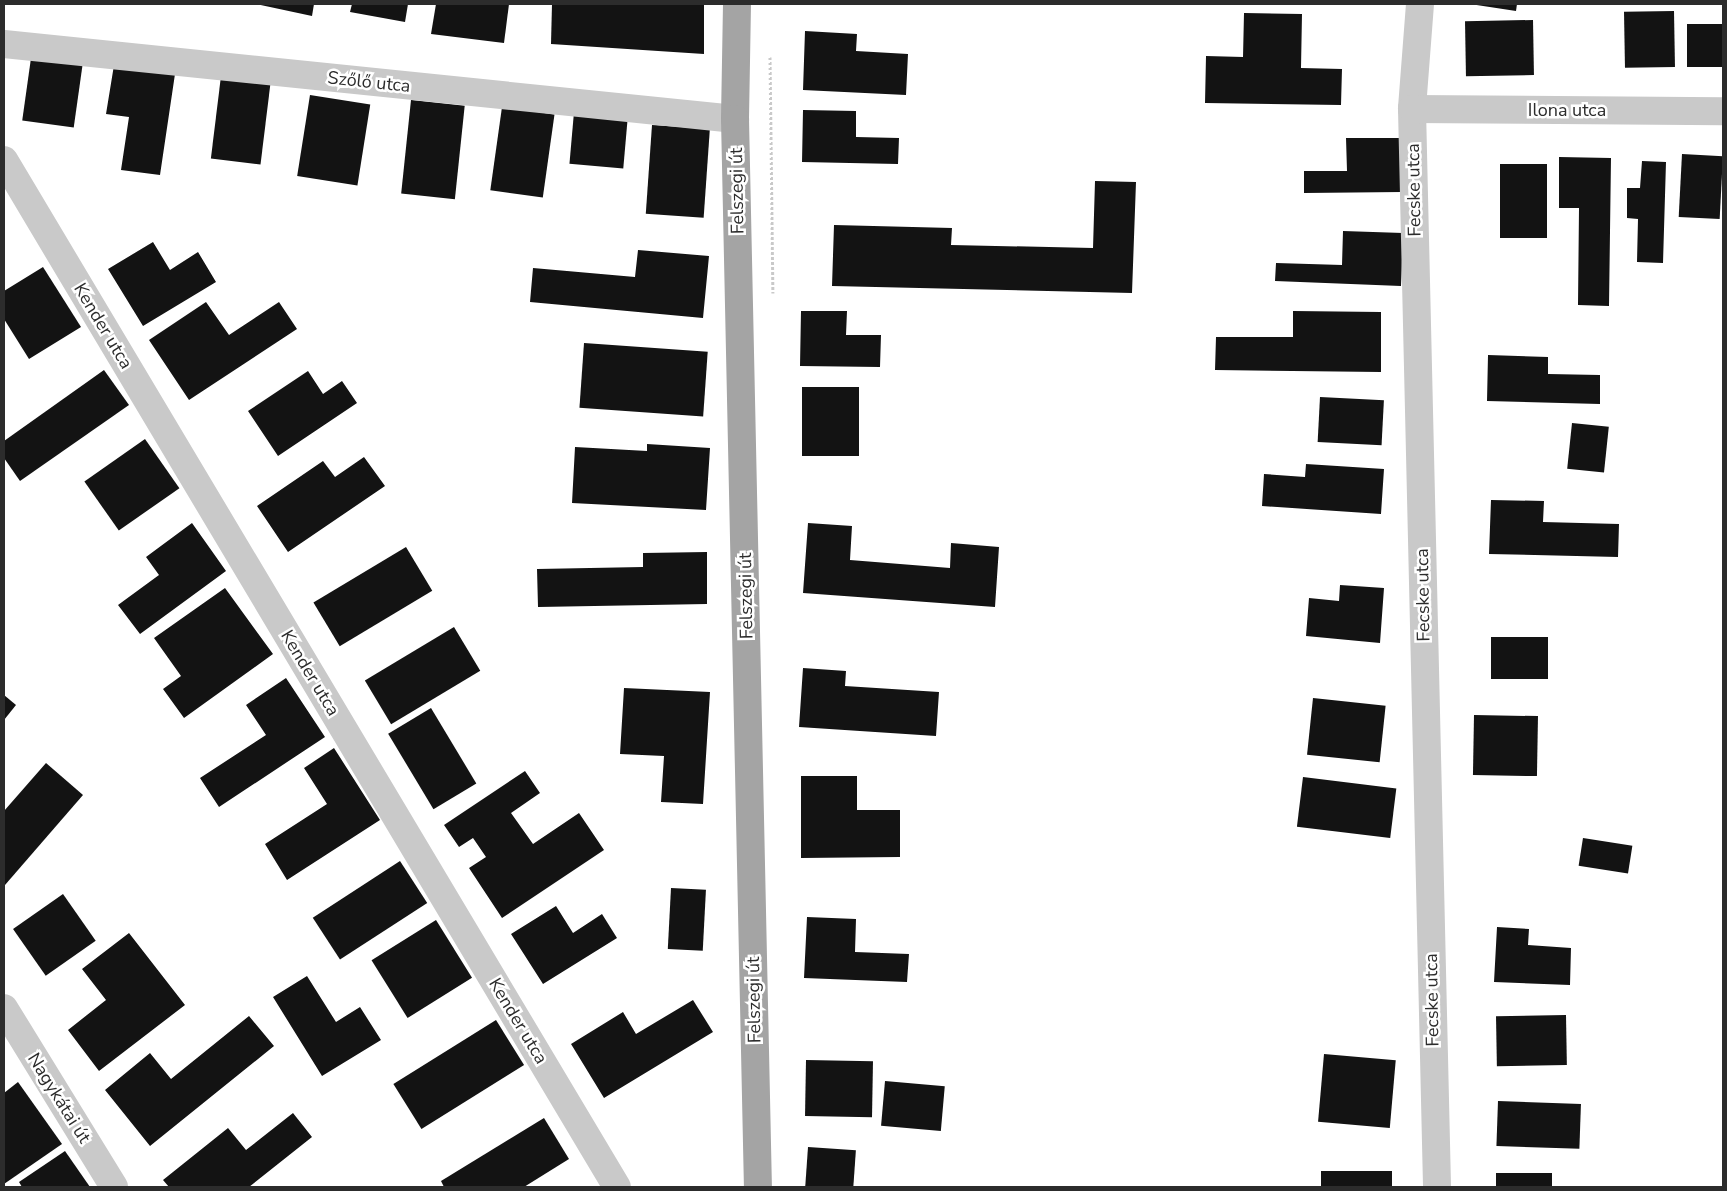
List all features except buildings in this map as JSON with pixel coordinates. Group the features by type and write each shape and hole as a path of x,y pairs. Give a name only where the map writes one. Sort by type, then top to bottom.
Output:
{"main road":[{"name":"Felszegi út","path":"737,4 735,119 758,1187"}],"street":[{"name":"Fecske utca","path":"1420,4 1412,109 1437,1187"},
{"name":"Szőlő utca","path":"4,44 735,119"},
{"name":"Ilona utca","path":"1412,109 1723,112"},
{"name":"Kender utca","path":"4,160 617,1187"},
{"name":"Nagykátai út","path":"4,1008 114,1187"}]}
